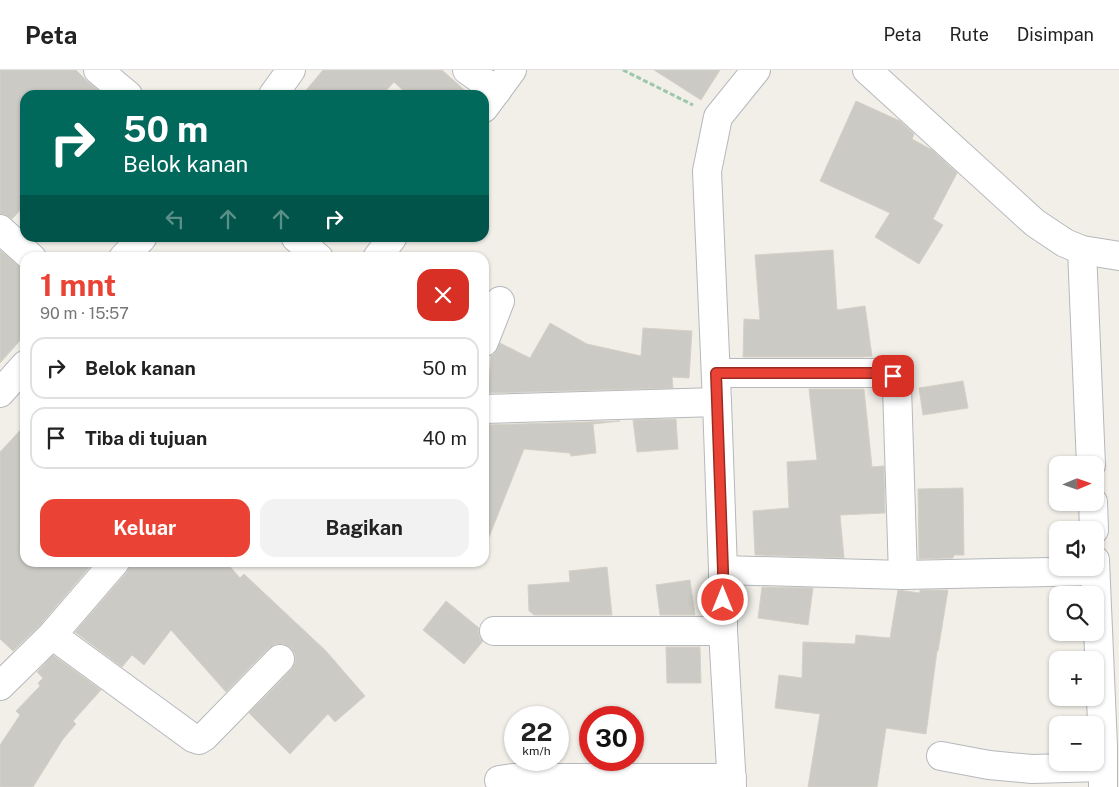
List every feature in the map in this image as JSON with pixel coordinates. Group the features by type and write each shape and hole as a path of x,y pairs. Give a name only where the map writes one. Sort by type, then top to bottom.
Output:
{"street":[{"path":"98,70 122,90"},
{"path":"277,90 291,70"},
{"path":"467,70 498,90"},
{"path":"499,780 513,778 732,782 723,631 723,570 707,171 718,117 756,70"},
{"path":"867,70 1035,223 1065,243 1082,250 1119,256"},
{"path":"0,229 25,252"},
{"path":"129,252 138,242"},
{"path":"301,242 312,252"},
{"path":"1082,250 1091,456"},
{"path":"489,329 500,301"},
{"path":"0,393 20,371"},
{"path":"716,373 885,373 893,376 897,387 903,575"},
{"path":"489,408 717,402"},
{"path":"0,686 52,635 111,567"},
{"path":"723,570 903,575 1049,568"},
{"path":"941,756 989,765 1102,777 1103,746 1095,576"},
{"path":"494,631 723,631"},
{"path":"52,635 193,738 199,740 280,659"}],"path":[{"path":"623,70 718,117"}],"building":[{"path":"0,70 76,70 98,90 20,90 20,210 12,219 4,214 0,214"},
{"path":"323,70 442,70 464,90 403,90 394,82 387,90 306,90"},
{"path":"654,70 720,70 701,100"},
{"path":"856,101 900,121 914,134 912,139 932,150 957,173 933,219 943,225 919,264 875,237 890,213 820,181"},
{"path":"0,250 20,267 20,341 0,363"},
{"path":"833,250 837,310 865,306 872,356 743,357 744,319 760,320 755,255"},
{"path":"550,323 587,344 641,356 643,328 692,331 689,378 672,377 673,388 489,393 491,356 500,343 530,358"},
{"path":"963,381 968,408 923,415 919,388"},
{"path":"809,389 864,389 872,467 884,466 885,513 840,515 844,558 755,555 753,511 789,508 787,462 817,460"},
{"path":"676,419 678,449 637,452 633,420"},
{"path":"620,421 593,424 596,453 571,456 570,453 524,449 489,537 489,425"},
{"path":"20,430 20,567 90,567 41,624 13,651 0,639 0,452"},
{"path":"963,488 964,555 954,555 953,558 919,559 918,489"},
{"path":"129,567 230,567 240,578 244,574 326,651 365,696 335,722 328,714 290,754 249,713 291,670 295,663 295,654 291,648 284,644 276,644 269,648 226,692 171,630 144,665 132,655 122,667 75,632 127,572"},
{"path":"607,567 612,615 534,615 529,611 528,585 570,582 569,571"},
{"path":"690,580 695,615 660,615 656,585"},
{"path":"762,587 813,588 808,625 758,618"},
{"path":"898,590 920,593 920,590 948,590 937,651 926,734 886,728 877,787 808,787 820,714 775,708 779,675 802,678 803,642 855,644 856,635 890,638"},
{"path":"446,601 479,628 480,638 483,641 464,664 423,630"},
{"path":"666,647 700,647 701,683 667,683"},
{"path":"53,655 101,690 73,721 76,724 63,739 33,787 0,787 0,745 20,715 16,711 40,686 38,683 43,678 37,672"}],"route":[{"path":"723,600 716,373 885,373 893,376"}]}
